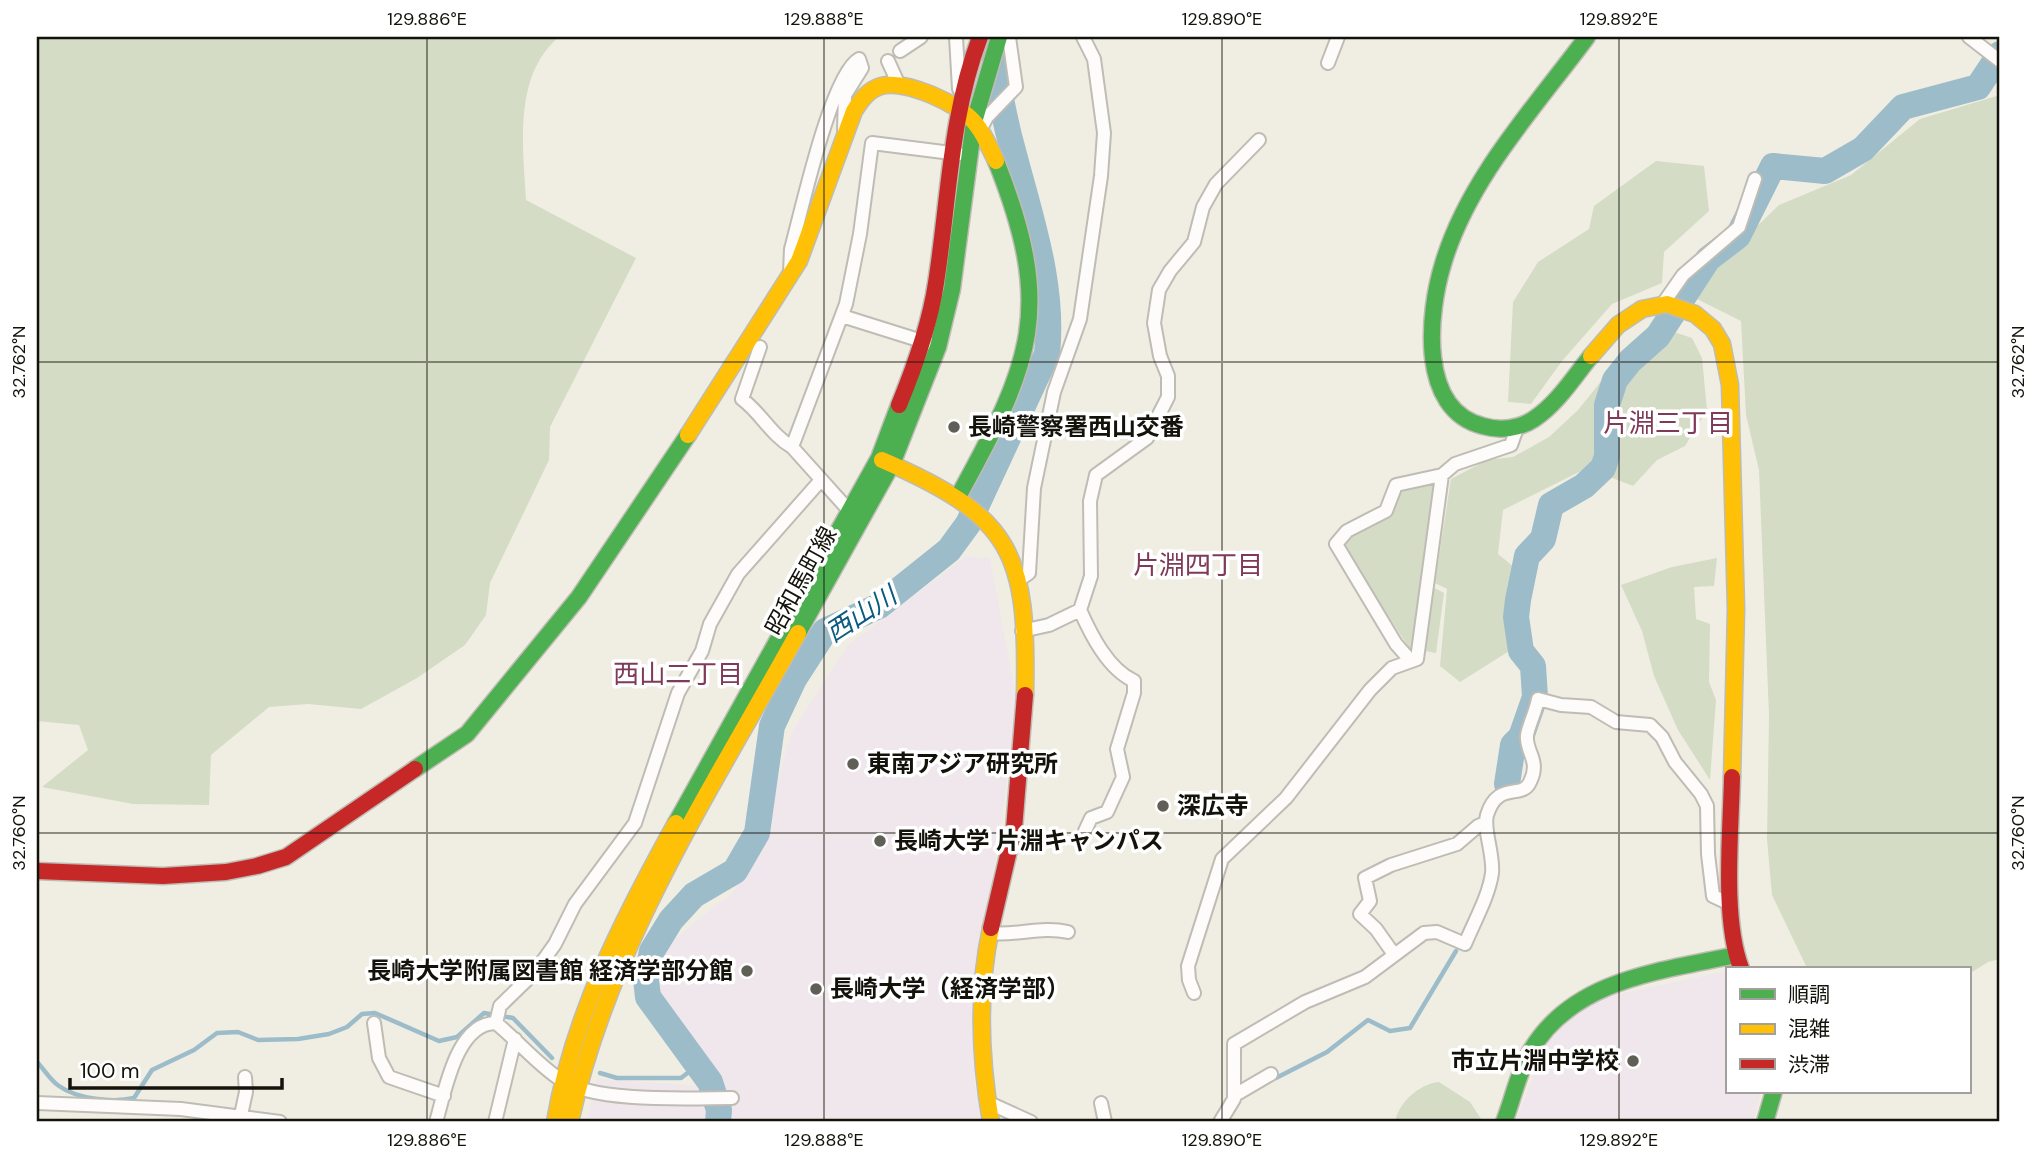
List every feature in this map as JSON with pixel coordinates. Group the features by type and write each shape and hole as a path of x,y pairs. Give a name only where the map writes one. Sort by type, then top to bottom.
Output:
{"street":[{"path":"900,51 921,37"},
{"path":"956,37 961,110"},
{"name":"昭和馬町線","path":"555,1122 570,1084 585,1009 643,882 886,461 930,344 936,285 960,154 961,110 968,69 980,37"},
{"name":"昭和馬町線","path":"960,154 980,120 984,82 999,37"},
{"path":"980,120 1016,86 1009,37"},
{"path":"1019,580 1029,572 1034,488 1054,392 1080,319 1101,176 1104,133 1094,59 1083,37"},
{"path":"1328,63 1338,37"},
{"path":"1504,1122 1531,1051 1554,1019 1578,999 1602,988 1738,962 1730,904 1736,609 1726,350 1714,326 1688,309 1662,305 1636,311 1614,328 1541,414 1517,428 1493,429 1467,422 1448,403 1437,380 1432,302 1453,231 1481,183 1587,37"},
{"path":"1969,37 2000,61"},
{"path":"790,275 791,248 835,95 852,64 859,59 862,68 844,99 844,134"},
{"path":"888,61 898,83"},
{"path":"37,871 180,874 262,867 286,857 467,734 579,597 673,459 790,275 808,241 844,134 865,93 879,85 898,83 980,120 1023,252 1030,285 1031,318 1018,375 959,495"},
{"path":"1085,831 1091,818 1107,812 1123,777 1117,749 1134,693 1134,681 1121,675 1099,647 1080,610 1091,576 1090,501 1096,475 1147,438 1167,397 1168,376 1160,356 1154,323 1159,289 1194,242 1203,207 1216,184 1259,140"},
{"path":"792,447 842,316 860,234 872,143 960,154"},
{"path":"1662,305 1684,275 1739,227 1755,179"},
{"path":"842,316 930,344"},
{"path":"760,347 742,399 755,409 777,436 792,447 855,516"},
{"path":"1411,661 1396,643 1336,544 1347,531 1386,511 1396,485 1442,475 1455,464 1511,444 1517,428"},
{"path":"886,461 959,495 999,533 1019,580 1025,710 1014,829 990,933 984,975 981,1055 991,1122"},
{"path":"1194,993 1188,966 1222,859 1286,798 1370,690 1392,668 1417,659 1442,475"},
{"path":"497,1020 500,1006 535,972 555,944 575,904 635,823 678,693 702,651 710,625 738,574 821,480"},
{"path":"1022,631 1049,625 1080,610"},
{"path":"1394,953 1360,914 1370,901 1365,878 1391,865 1457,844 1485,823 1497,796 1504,792 1523,790 1530,785 1536,766 1527,737 1538,699 1562,705 1591,707 1616,722 1650,725 1662,737 1675,762 1701,794 1707,806 1708,854 1713,896 1730,904"},
{"path":"1235,1095 1234,1044 1305,1002 1366,977 1394,953 1424,933 1437,932 1465,944 1492,876 1490,840 1485,823"},
{"path":"990,933 1004,934 1051,928 1068,932"},
{"path":"497,1020 514,1039 570,1084 610,1094 732,1098"},
{"path":"436,1122 459,1047 483,1026 497,1020"},
{"path":"374,1023 379,1058 388,1077 444,1096"},
{"path":"495,1122 514,1039"},
{"path":"1220,1121 1235,1095 1271,1074"},
{"path":"241,1115 246,1092 245,1077"},
{"name":"昭和馬町線","path":"570,1084 570,1122"},
{"path":"1765,1122 1774,1092"},
{"path":"987,1102 1031,1122"},
{"path":"37,1103 181,1109 281,1122"},
{"path":"1101,1103 1105,1122"}],"shaded area":[{"name":"長崎大学 片淵キャンパス","path":"966,556 990,558 1017,702 1000,834 974,977 974,1082 983,1122 586,1122 597,1079 722,1087 661,995 660,959 668,944 733,892 760,848 791,733 847,646"},
{"name":"市立片淵中学校","path":"1726,971 1726,1092 1761,1092 1753,1122 1515,1122 1546,1044 1574,1015 1601,998"}],"green space":[{"path":"37,37 559,37 544,53 534,71 528,91 523,135 526,200 636,258 550,427 549,460 490,583 486,615 465,645 417,678 361,709 308,704 269,707 211,755 209,805 133,804 42,787 88,750 79,725 37,721"},
{"path":"2000,95 2000,959 1988,962 1970,973 1970,967 1807,967 1772,895 1767,839 1769,715 1759,470 1746,415 1741,321 1687,294 1779,205 1851,175 1920,119"},
{"path":"1656,161 1704,166 1709,211 1664,252 1662,283 1612,304 1562,361 1531,404 1508,402 1513,302 1538,262 1589,229 1594,206"},
{"path":"1671,331 1692,338 1702,358 1707,410 1685,446 1657,460 1633,486 1587,468 1503,510 1498,554 1520,572 1509,626 1514,648 1460,682 1440,666 1447,589 1435,583 1451,479 1487,460 1513,457 1549,437 1578,410 1627,349 1646,332"},
{"path":"1435,482 1421,581 1444,593 1436,653 1409,648 1343,546 1349,535 1389,514 1398,489"},
{"path":"1717,558 1714,586 1694,587 1696,619 1710,624 1709,682 1716,700 1710,780 1678,730 1654,676 1642,631 1621,585 1672,567"},
{"path":"1439,1082 1470,1102 1483,1122 1395,1122 1405,1101 1411,1095 1424,1086"}],"waterway":[{"name":"西山川","path":"718,1122 719,1110 710,1082 648,997 646,979 652,951 671,920 694,895 735,871 757,833 772,726 794,679 825,631 879,606 949,550 968,524 1047,354 1047,304 1040,255 1004,115 993,42"},
{"path":"1507,784 1513,745 1521,737 1535,697 1533,666 1521,651 1516,617 1527,556 1543,539 1551,505 1584,486 1603,468 1607,456 1607,405 1615,380 1630,361 1658,336 1708,259 1738,236 1773,166 1825,171 1863,149 1903,107 1978,87 2000,54"},
{"path":"1276,1078 1327,1052 1368,1020 1390,1031 1410,1028 1456,951"},
{"path":"37,1062 53,1081 75,1094 106,1100 134,1098 152,1070 194,1050 217,1033 238,1032 258,1040 298,1039 329,1034 347,1027 362,1014 375,1013 439,1041 457,1037 484,1013 513,1018 552,1058"},
{"path":"600,1073 617,1078 681,1078 698,1065"}],"traffic: fast":[{"path":"798,633 892,464 938,347 952,289 974,122 999,37"},
{"path":"1587,37 1505,145 1469,203 1443,264 1432,333 1438,381 1447,401 1462,416 1489,428 1516,427 1534,419 1558,398 1591,356"},
{"path":"959,495 1004,408 1027,334 1029,297 1025,257 1014,212 996,161"},
{"path":"676,823 879,458 899,405"},
{"path":"415,769 467,734 579,597 688,435"},
{"path":"1504,1122 1530,1052 1548,1028 1569,1008 1594,993 1649,973 1736,955"},
{"path":"1765,1122 1774,1092"}],"traffic: slow":[{"path":"688,435 799,261 854,111 862,99 876,88 891,85 904,86 945,101 975,123 996,161"},
{"path":"1591,356 1618,325 1642,309 1667,304 1695,314 1713,329 1722,344 1730,385 1736,609 1732,777"},
{"path":"882,460 960,501 986,522 1004,545 1016,573 1022,606 1025,695"},
{"path":"570,1122 587,1056 636,930 698,810 798,633"},
{"path":"555,1122 563,1082 587,1005 638,894 676,823"},
{"path":"991,928 982,1001 982,1049 991,1122"}],"traffic: jam":[{"path":"899,405 930,314 956,128 962,97 980,37"},
{"path":"991,928 1014,829 1025,695"},
{"path":"37,871 163,876 226,872 257,866 286,857 415,769"},
{"path":"1732,777 1729,848 1731,925 1741,967"}],"place":[{"name":"長崎警察署西山交番","path":"954,427"},
{"name":"東南アジア研究所","path":"853,764"},
{"name":"深広寺","path":"1163,806"},
{"name":"長崎大学 片淵キャンパス","path":"880,841"},
{"name":"長崎大学附属図書館 経済学部分館","path":"747,971"},
{"name":"長崎大学（経済学部）","path":"816,989"},
{"name":"市立片淵中学校","path":"1633,1061"}],"district":[{"name":"片淵三丁目","path":"1668,423"},
{"name":"片淵四丁目","path":"1198,565"},
{"name":"西山二丁目","path":"678,674"}]}
